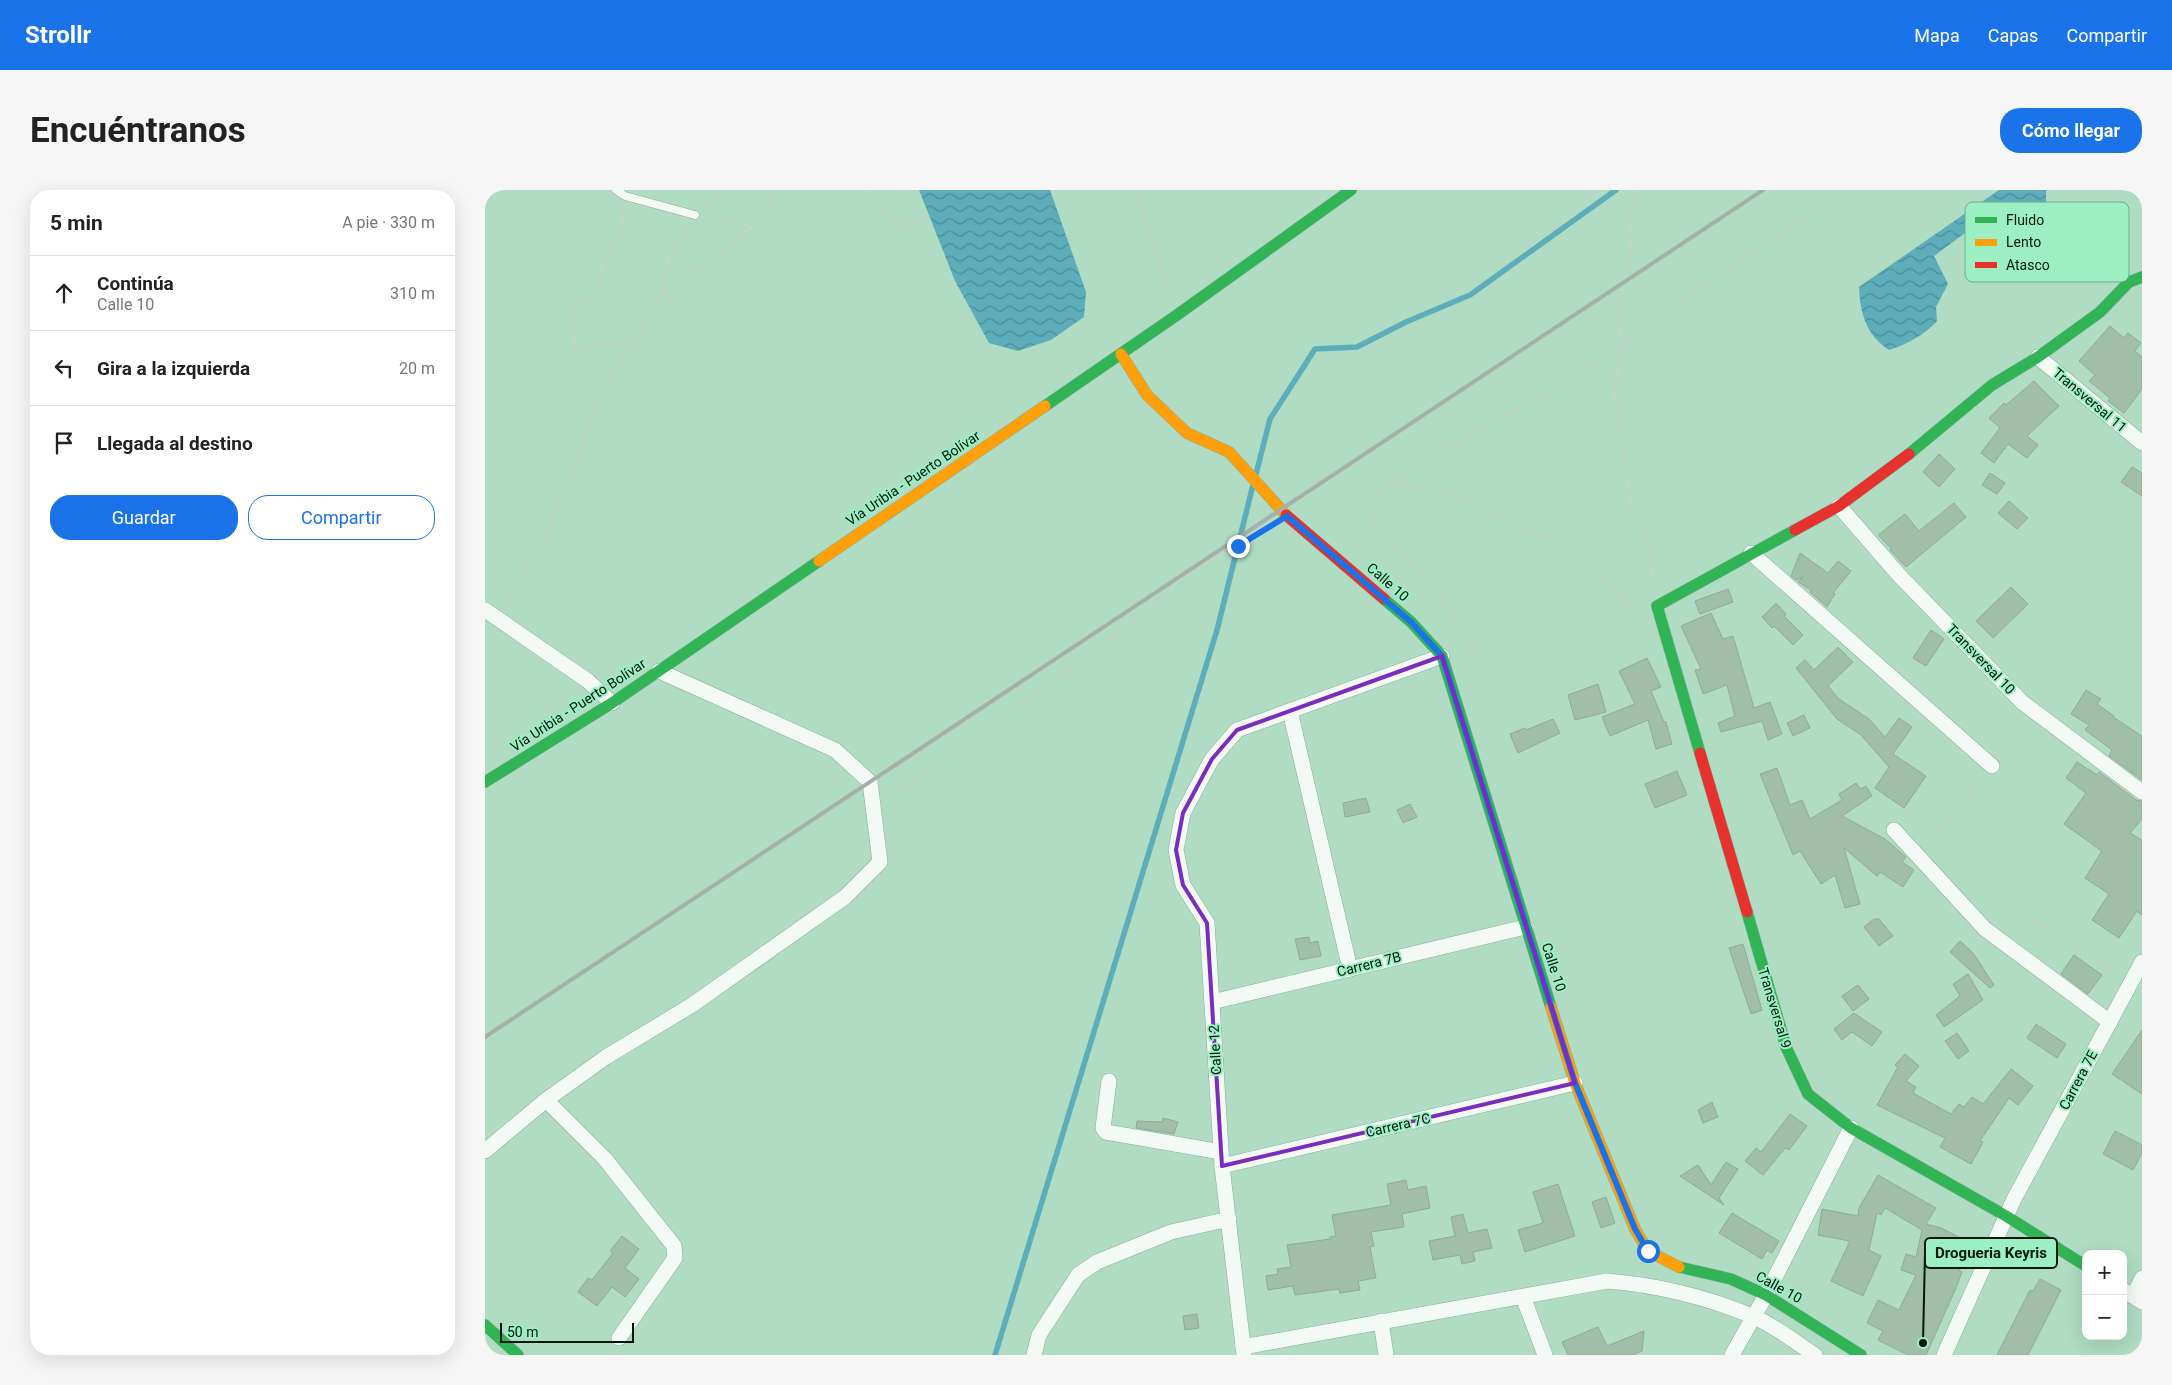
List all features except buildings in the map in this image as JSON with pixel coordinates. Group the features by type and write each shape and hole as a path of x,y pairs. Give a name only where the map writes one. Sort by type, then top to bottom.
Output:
{"street":[{"name":"Vía Uribia - Puerto Bolívar","path":"485,782 612,703 659,671 1121,354 1351,190"},
{"path":"1992,766 1751,553 1839,506 1914,450 1992,385 2039,357 2100,312 2129,282 2142,277"},
{"name":"Calle 10","path":"1121,354 1147,395 1187,433 1229,452 1287,516 1411,622 1442,656 1453,684 1525,927 1575,1083 1635,1229 1648,1251 1673,1266 1731,1279 1766,1294 1861,1355"},
{"name":"Transversal 11","path":"2039,357 2142,443"},
{"name":"Transversal 10","path":"1839,506 1899,574 2023,703 2142,792"},
{"name":"Transversal 9","path":"1751,553 1657,606 1786,1047 1808,1094 1851,1128 2006,1216 2082,1264"},
{"path":"485,610 499,617 588,681 612,703"},
{"name":"Calle 12","path":"1243,1351 1221,1159 1207,923 1183,885 1176,850 1183,813 1213,759 1237,730 1442,656"},
{"path":"485,1151 546,1100 606,1057 692,1005 845,897 880,862 875,809 870,782 835,750 659,671"},
{"path":"1290,711 1350,969"},
{"path":"1894,830 1985,929 2110,1022"},
{"name":"Carrera 7B","path":"1212,1002 1525,927"},
{"name":"Carrera 7E","path":"1944,1355 2014,1199 2142,962"},
{"name":"Carrera 7C","path":"1109,1081 1103,1128 1106,1132 1221,1159 1575,1083"},
{"path":"546,1100 605,1159 674,1246 675,1258 619,1338"},
{"path":"1732,1355 1754,1317 1851,1128"},
{"path":"1034,1355 1039,1335 1078,1275 1097,1262 1171,1232 1229,1218"},
{"path":"2133,1296 2142,1278"},
{"path":"1243,1351 1381,1321 1607,1281 1643,1284 1691,1295 1754,1317 1815,1355"},
{"path":"1523,1297 1545,1355"},
{"path":"1381,1321 1386,1355"},
{"path":"488,1333 518,1355"}],"lane":[{"path":"616,190 625,196 695,215"}],"path":[{"path":"499,617 544,537 568,485 599,398 663,293 669,258 695,215 721,190"},
{"path":"663,293 709,262 752,227 775,190"},
{"path":"867,190 888,215 904,226 929,216"},
{"path":"1137,190 1177,315"},
{"path":"1635,190 1632,202 1631,246 1618,310 1622,342 1614,387 1631,504 1646,540 1654,586 1652,593"},
{"path":"1453,684 1475,652 1441,599 1367,512 1373,496 1419,463 1575,378 1696,290 1849,190"},
{"path":"625,196 621,234 603,262 600,290 573,311 575,349 633,341"},
{"path":"695,215 752,227"},
{"path":"1391,483 1467,497 1511,521 1557,541 1643,618"},
{"path":"875,809 1132,624 1184,577 1287,516"},
{"path":"1992,766 1940,829 1990,884 2030,918 2131,981"}],"highlighted area":[{"path":"1442,656 1575,1083 1222,1166 1207,923 1183,885 1176,850 1183,813 1212,759 1237,730"}],"water":[{"path":"919,190 1050,190 1086,292 1084,317 1051,340 1018,351 989,343 955,281"},
{"path":"1999,190 2046,190 2046,202 1982,202"},
{"path":"1965,214 1965,233 1934,256 1948,284 1936,307 1937,321 1927,330 1902,345 1889,350 1875,337 1866,323 1861,306 1859,287"}],"waterway":[{"path":"1256,474 1270,419 1315,349 1357,347 1406,322 1470,295 1616,190"},
{"path":"995,1355 1217,630 1253,485"}],"railway":[{"path":"485,1037 1763,190"}],"traffic: fast":[{"path":"1045,406 1177,315 1351,190"},
{"path":"1909,454 1992,385 2038,357 2100,312 2129,282 2142,277"},
{"path":"1700,753 1657,606 1795,530"},
{"path":"485,782 612,703 819,561"},
{"path":"1384,599 1411,622 1442,656 1551,1007"},
{"path":"1747,912 1786,1047 1808,1094 1851,1128 2006,1216 2082,1264"},
{"path":"1679,1267 1731,1279 1766,1295 1861,1355"},
{"path":"485,1325 518,1355"}],"traffic: slow":[{"path":"1121,354 1147,395 1187,433 1229,452 1286,515"},
{"path":"819,561 1045,406"},
{"path":"1551,1007 1575,1083 1635,1229 1648,1251 1679,1267"}],"traffic: jam":[{"path":"1795,530 1839,506 1909,454"},
{"path":"1286,515 1384,599"},
{"path":"1700,753 1747,912"}],"place":[{"name":"Drogueria Keyris","path":"1923,1343"}],"route":[{"path":"1238,546 1287,516 1411,622 1442,656 1453,684 1525,927 1575,1083 1635,1229 1648,1251"}]}
